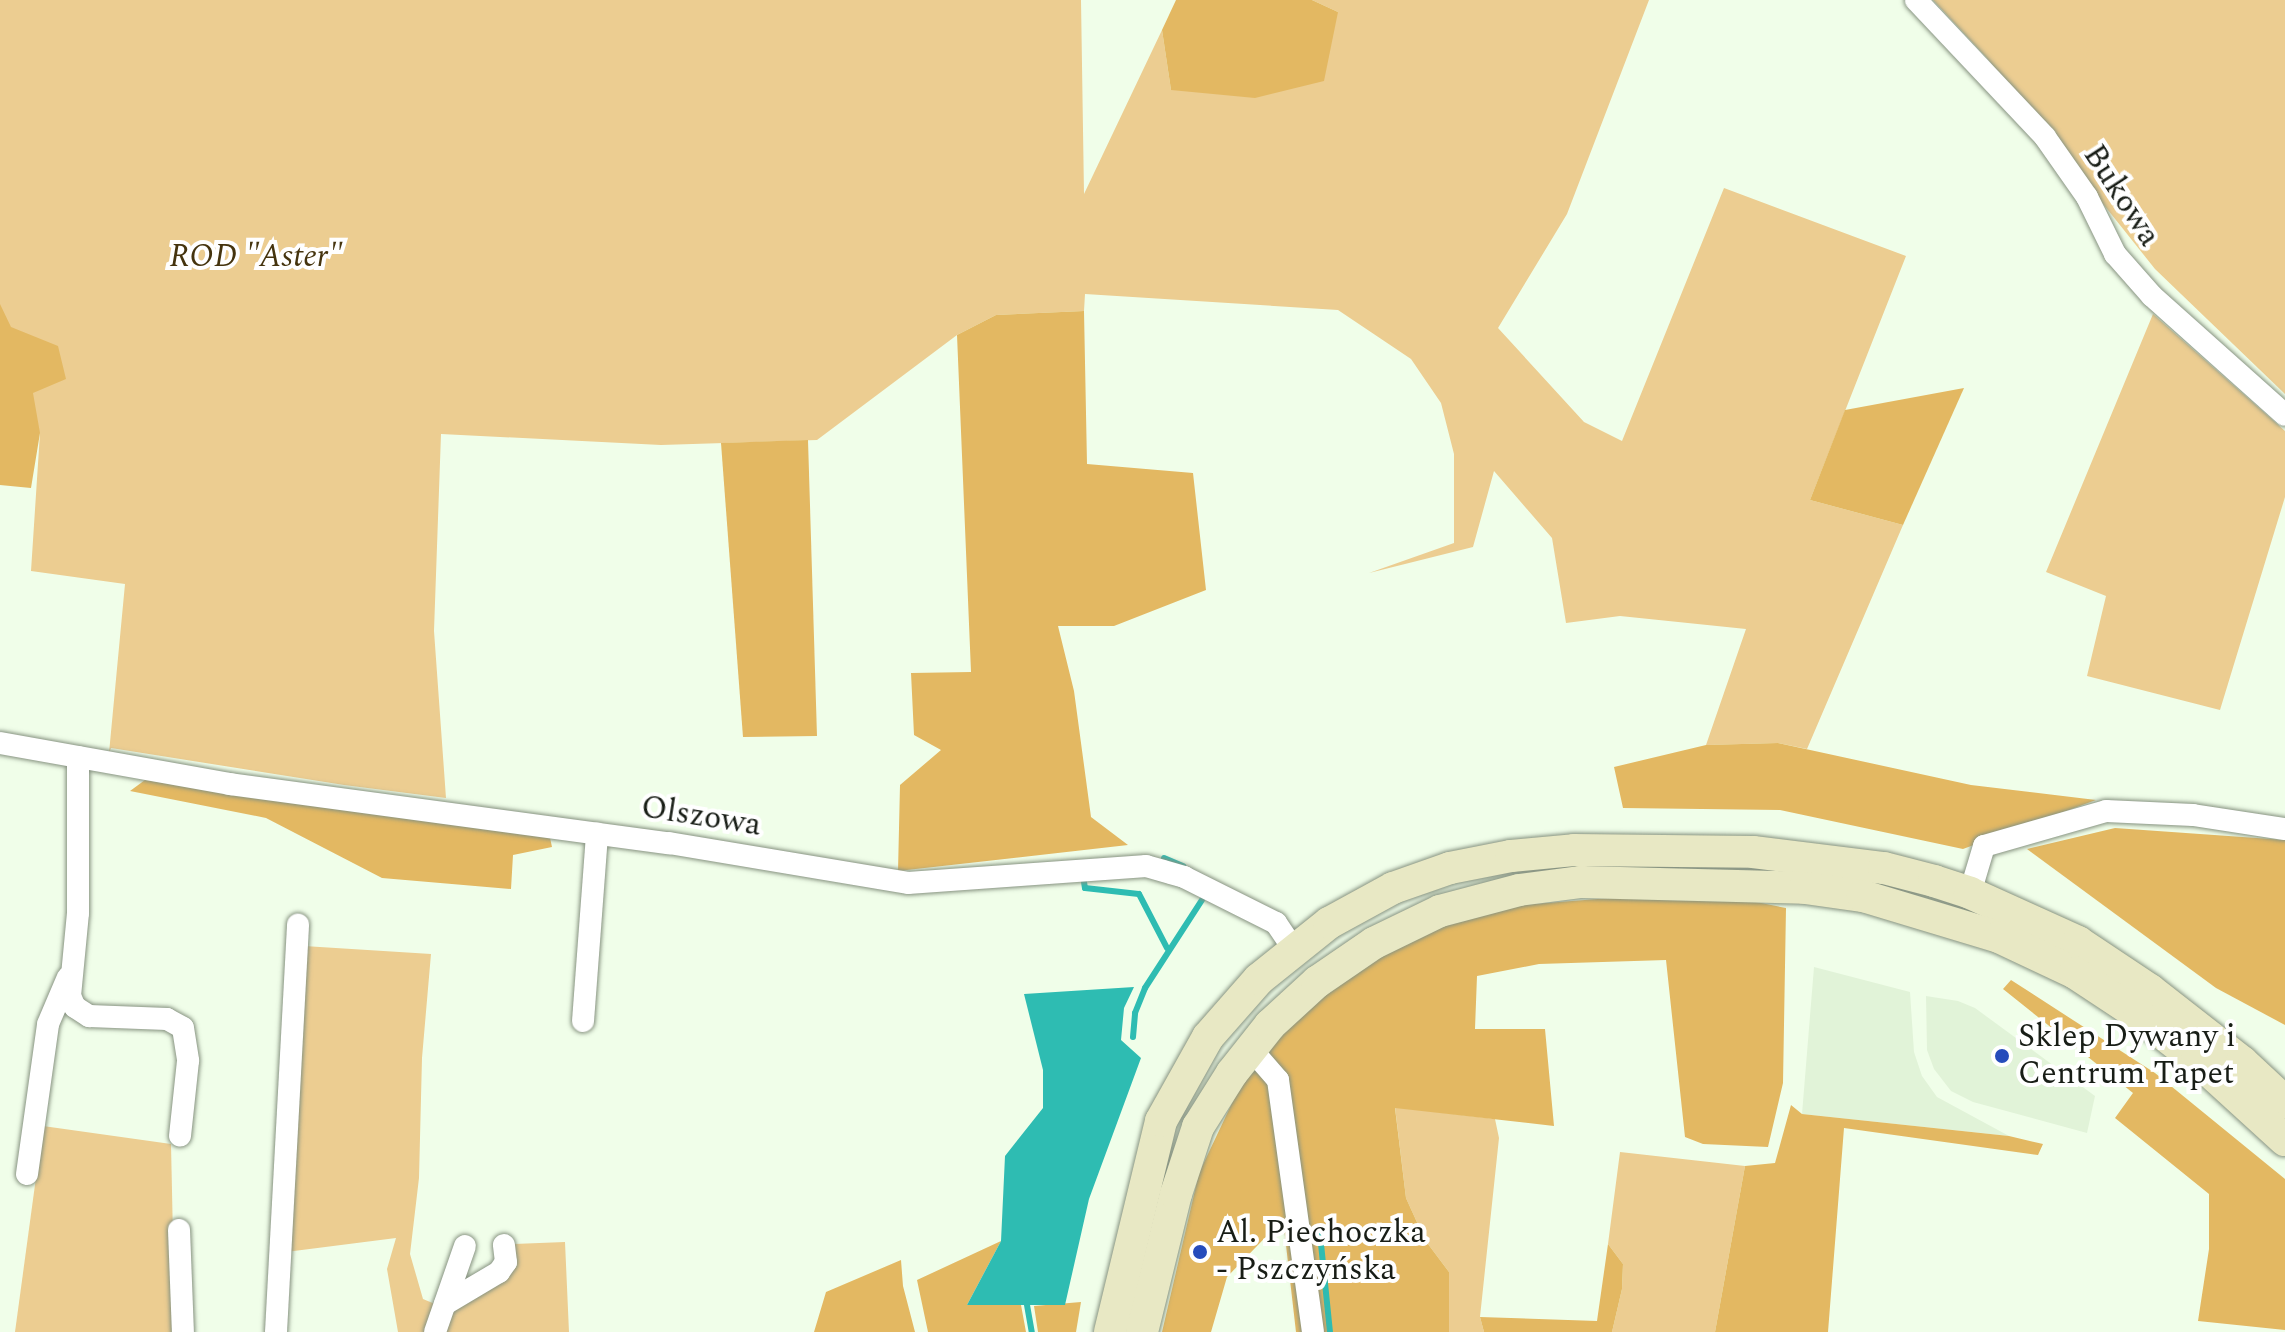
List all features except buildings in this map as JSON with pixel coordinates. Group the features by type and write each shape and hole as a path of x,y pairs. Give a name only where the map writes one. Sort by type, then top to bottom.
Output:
{"main road":[{"path":"1110,1332 1161,1121 1208,1037 1259,979 1293,948 1339,917 1421,877 1511,856 1574,850 1692,850 1800,855 1884,868 1970,893 2078,942 2150,990 2242,1062 2285,1102"},
{"path":"1142,1332 1176,1194 1198,1127 1210,1103 1251,1049 1293,1002 1354,956 1406,926 1476,900 1581,882 1805,888 1863,896 1927,913 2039,954 2139,1015 2197,1060 2285,1140"}],"street":[{"name":"Bukowa","path":"1916,0 2045,137 2087,197 2115,254 2152,296 2285,415"},
{"name":"Olszowa","path":"0,743 343,801 597,834 908,883 1146,866 1184,877 1276,923 1293,948"},
{"path":"78,757 78,913 69,974 70,996 81,1013 167,1019 183,1028 188,1061 180,1136"},
{"path":"1970,893 1984,846 2106,811 2193,815 2285,829"},
{"path":"583,1021 597,834"},
{"path":"276,1332 298,925"},
{"path":"27,1174 48,1024 69,974"},
{"path":"1251,1049 1278,1080 1313,1332"},
{"path":"179,1230 183,1332"},
{"path":"445,1304 499,1272 506,1262 504,1245"},
{"path":"435,1332 465,1246"}],"shaded area":[{"path":"1176,0 1312,0 1338,12 1324,81 1255,98 1171,90 1162,30"},
{"path":"0,304 11,327 58,346 66,379 33,393 40,433 31,488 0,485"},
{"path":"1084,311 1087,464 1193,473 1206,590 1114,626 1058,626 1074,691 1091,817 1128,845 898,871 900,785 941,750 914,735 911,673 971,672 957,335 996,315"},
{"path":"1964,388 1903,525 1810,500 1845,410"},
{"path":"808,440 817,736 743,737 721,443"},
{"path":"1778,743 1971,785 2096,800 1963,849 1780,810 1623,808 1614,767 1706,745"},
{"path":"145,780 549,833 552,847 513,855 511,889 382,878 266,818 130,791"},
{"path":"2115,828 2285,840 2285,1025 2216,988 2027,849"},
{"path":"1623,897 1756,902 1786,908 1783,1083 1768,1147 1703,1144 1685,1137 1666,960 1539,964 1477,976 1475,1029 1545,1029 1554,1126 1395,1108 1406,1198 1425,1240 1449,1272 1449,1332 1296,1332 1283,1219 1227,1277 1211,1332 1162,1332 1199,1173 1250,1065 1333,985 1446,916 1495,907"},
{"path":"1814,967 1910,992 1914,1052 1922,1076 1937,1097 2009,1136 1802,1114"},
{"path":"2011,980 2155,1073 2285,1179 2285,1330 2198,1321 2209,1249 2209,1194 2115,1118 2133,1093 2003,989"},
{"path":"1926,996 1958,1001 1975,1008 2095,1096 2087,1133 1973,1102 1951,1091 1934,1069 1927,1050"},
{"path":"1791,1105 1802,1114 2009,1136 2043,1144 2038,1155 1844,1128 1828,1332 1715,1332 1745,1166 1775,1163"},
{"path":"1001,1241 967,1305 1021,1305 1026,1332 928,1332 917,1280"},
{"path":"1608,1244 1623,1264 1622,1289 1612,1332 1484,1332 1480,1317 1597,1321"},
{"path":"901,1260 903,1286 915,1332 814,1332 826,1292"},
{"path":"1081,1302 1076,1332 1038,1332 1034,1306"}],"green space":[{"name":"ROD \"Aster\"","path":"0,0 1081,0 1084,194 1162,30 1171,90 1338,12 1312,0 1649,0 1567,214 1498,328 1584,422 1622,441 1724,188 1906,256 1810,500 1903,525 1807,749 1778,743 1706,745 1746,629 1620,616 1566,623 1552,538 1494,471 1473,547 1369,573 1454,543 1454,454 1441,403 1411,359 1338,310 1085,294 1084,311 996,315 957,335 817,440 661,445 441,434 434,631 446,798 111,748 109,753 125,584 31,571 40,433 0,420"},
{"path":"1933,0 2285,0 2285,394 2155,269 1986,57"},
{"path":"2153,314 2285,431 2285,497 2220,710 2087,676 2106,596 2046,572"},
{"path":"304,946 431,954 422,1058 419,1178 410,1254 423,1299 435,1304 428,1332 398,1332 387,1269 396,1238 286,1252"},
{"path":"1395,1107 1495,1119 1499,1138 1480,1317 1484,1332 1449,1332 1449,1272 1425,1240 1406,1198"},
{"path":"43,1126 171,1144 175,1332 15,1332"},
{"path":"1620,1152 1745,1166 1715,1332 1612,1332 1622,1289 1623,1264 1608,1244"},
{"path":"565,1242 569,1332 445,1332 453,1309 517,1266 514,1244"}],"water":[{"path":"1134,987 1124,1008 1121,1040 1141,1058 1089,1199 1065,1305 967,1305 1001,1241 1005,1156 1043,1108 1043,1070 1024,994"}],"waterway":[{"path":"1164,858 1183,866"},
{"path":"1084,882 1085,888 1139,894 1167,948"},
{"path":"1133,1037 1135,1013 1145,988 1202,900"},
{"path":"1320,1234 1330,1332"},
{"path":"1027,1305 1032,1332"}],"place":[{"name":"Sklep Dywany i Centrum Tapet","path":"2002,1056"},
{"name":"Al. Piechoczka - Pszczyńska","path":"1200,1252"}]}
